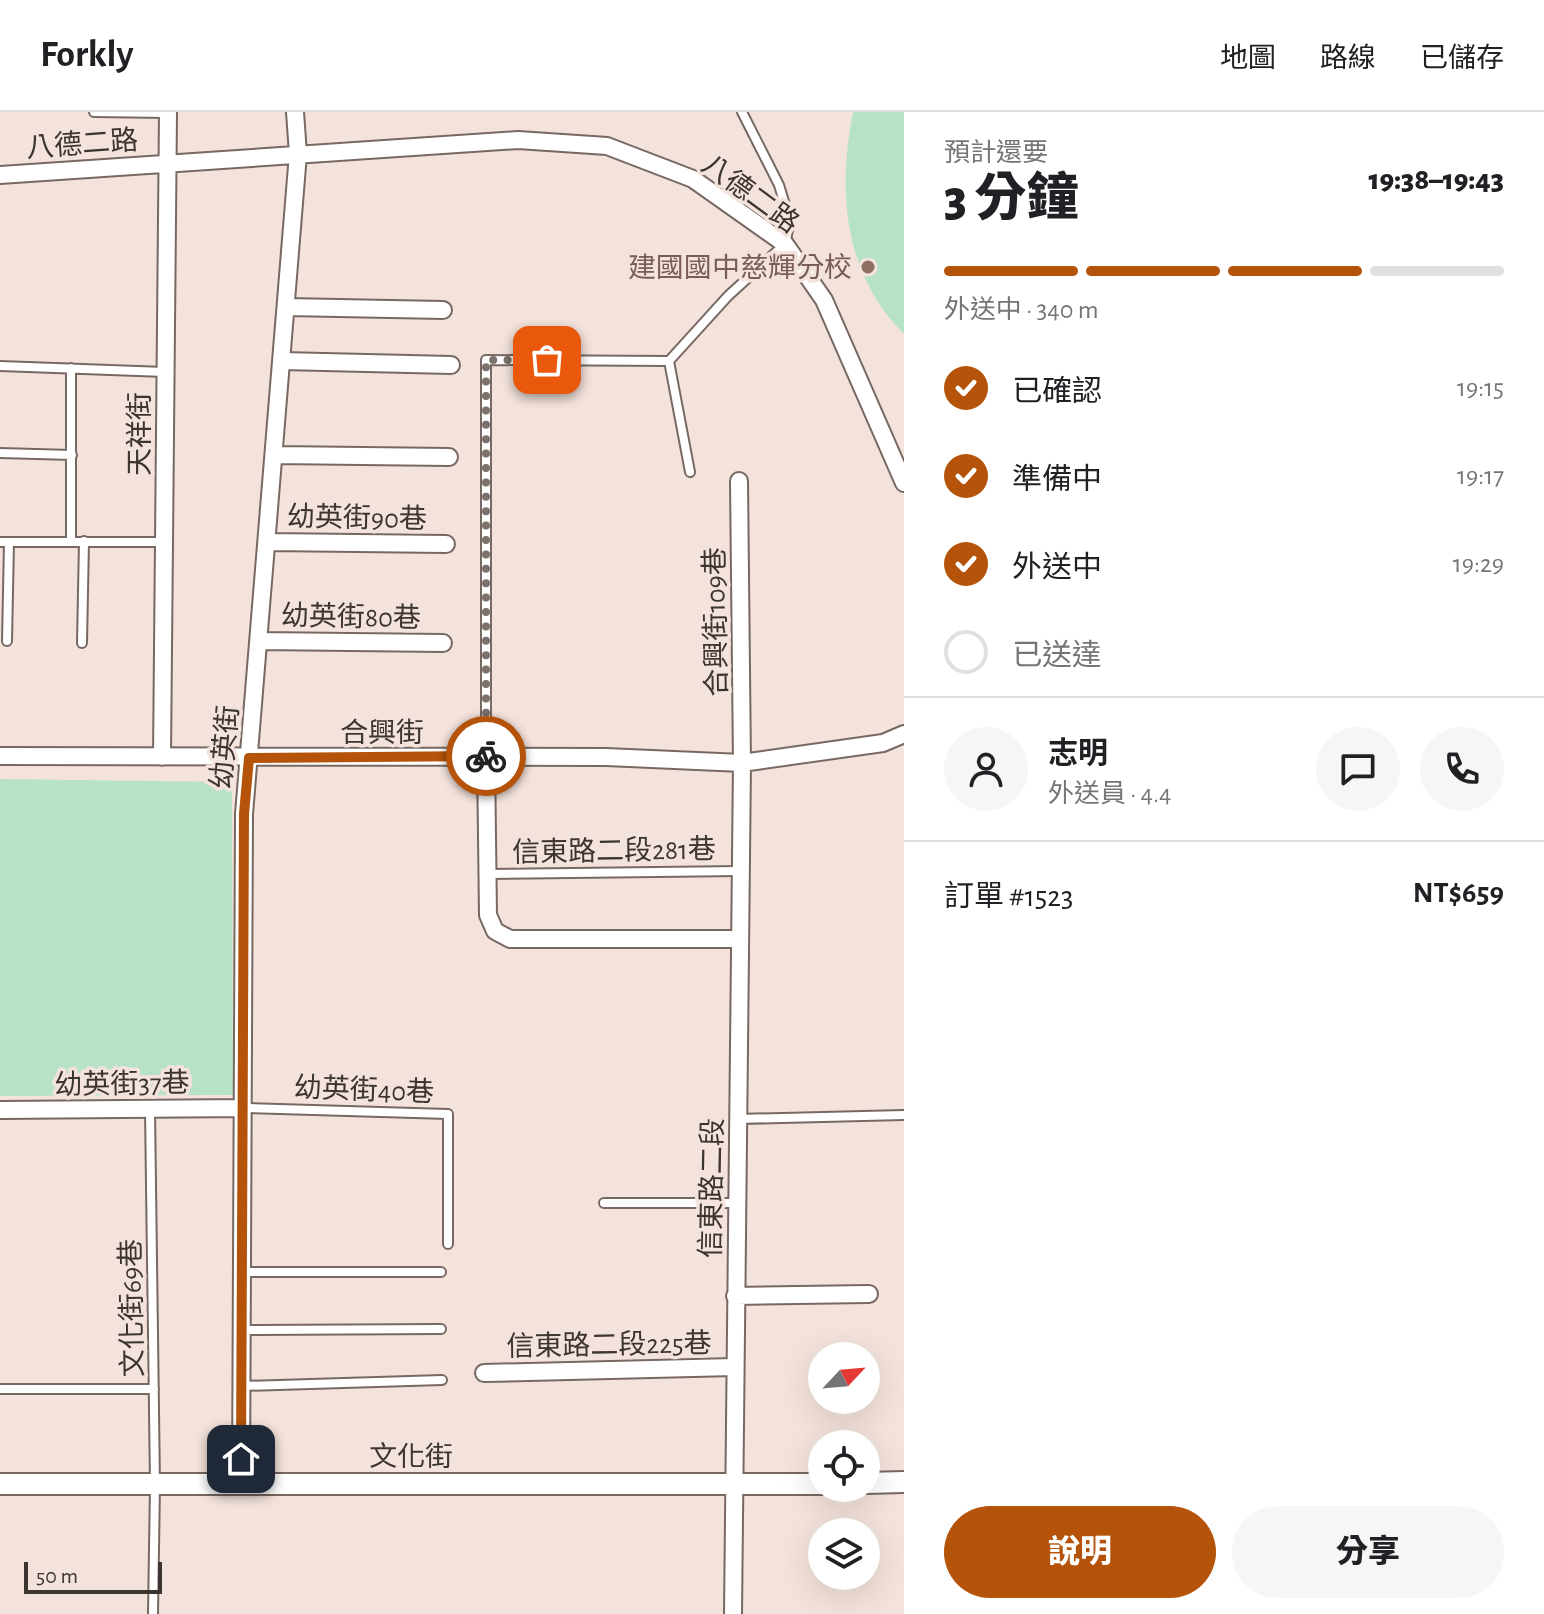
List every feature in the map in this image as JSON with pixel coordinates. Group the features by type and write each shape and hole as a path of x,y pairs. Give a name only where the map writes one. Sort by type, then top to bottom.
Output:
{"street":[{"name":"幼英街","path":"241,1484 244,814 298,154 295,112"},
{"name":"天祥街","path":"162,757 168,113"},
{"name":"八德二路","path":"0,175 518,140 607,146 693,179 785,244 824,300 904,483"},
{"path":"286,307 443,310"},
{"path":"282,361 451,365"},
{"path":"275,455 449,457"},
{"name":"合興街109巷","path":"739,481 742,763"},
{"name":"幼英街90巷","path":"268,542 446,544"},
{"name":"幼英街80巷","path":"259,641 443,643"},
{"name":"合興街","path":"0,756 606,757 742,763 883,743 904,734"},
{"path":"486,758 488,915 495,931 510,939 740,939"},
{"name":"信東路二段","path":"733,1614 742,763"},
{"name":"幼英街37巷","path":"0,1110 244,1108"},
{"path":"735,1296 869,1294"},
{"name":"信東路二段225巷","path":"484,1373 734,1367"},
{"path":"880,1483 904,1482"},
{"name":"文化街","path":"0,1484 808,1484"}],"lane":[{"path":"94,112 168,113"},
{"path":"486,758 486,360 669,361 728,296 785,244 790,221 783,197 742,112"},
{"path":"747,122 755,112"},
{"path":"669,361 690,472"},
{"path":"0,366 165,372"},
{"path":"71,368 71,542"},
{"path":"0,453 72,455"},
{"path":"82,643 84,541"},
{"path":"7,641 5,542 164,542"},
{"name":"信東路二段281巷","path":"487,874 741,871"},
{"name":"文化街69巷","path":"150,1108 155,1485 153,1614"},
{"name":"幼英街40巷","path":"244,1108 448,1114 448,1244"},
{"path":"738,1119 904,1115"},
{"path":"604,1203 737,1203"},
{"path":"243,1272 441,1272"},
{"path":"242,1330 441,1329"},
{"path":"242,1386 442,1380"},
{"path":"0,1389 154,1389"}],"green space":[{"path":"853,112 904,112 904,334 868,286 850,230 846,172"},
{"path":"0,779 232,782 233,1095 0,1096"}],"way so far":[{"path":"486,756 486,360 547,360"}],"place":[{"name":"建國國中慈輝分校","path":"868,267"}],"route":[{"path":"241,1459 244,814 249,758 486,756"}]}
